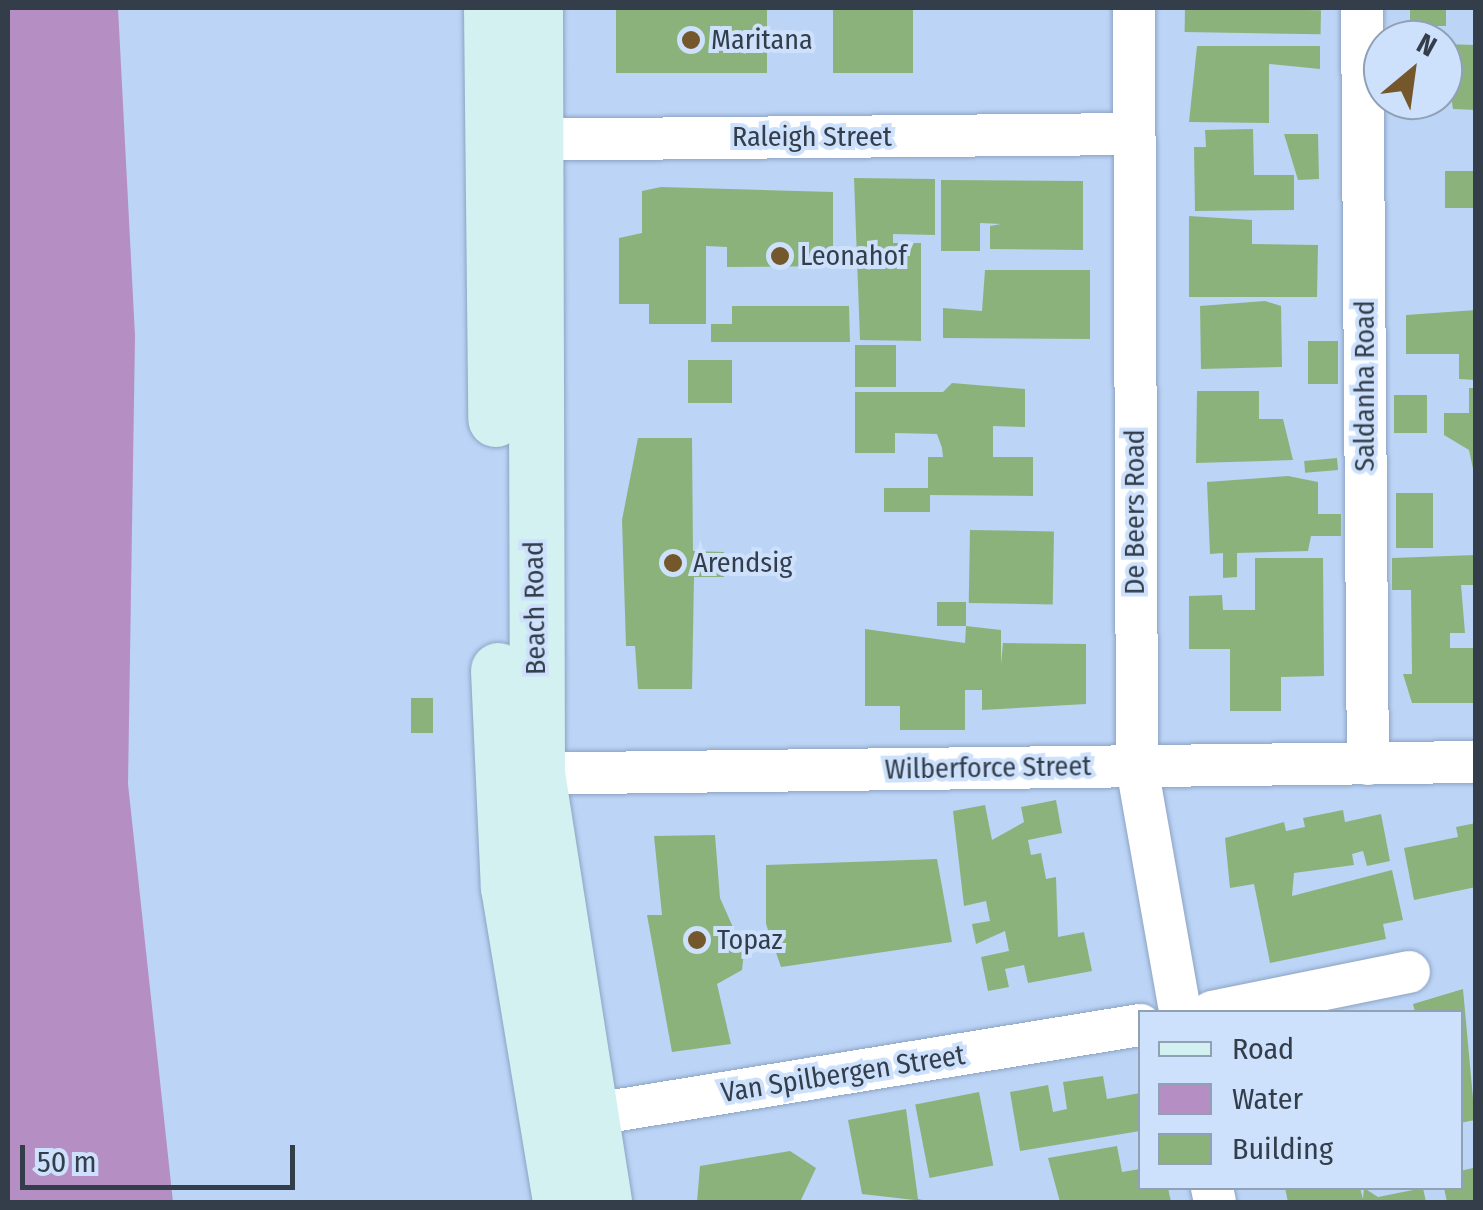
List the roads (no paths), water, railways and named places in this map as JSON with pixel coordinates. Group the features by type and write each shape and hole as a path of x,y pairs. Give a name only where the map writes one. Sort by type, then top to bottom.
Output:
{"main road":[{"name":"Beach Road","path":"491,8 514,140"},
{"name":"Beach Road","path":"535,8 514,140 518,774 567,1118 560,1202"},
{"name":"Beach Road","path":"567,1118 604,1202"}],"street":[{"name":"De Beers Road","path":"1134,8 1136,766 1180,1010"},
{"name":"Saldanha Road","path":"1362,8 1368,764"},
{"name":"Raleigh Street","path":"514,140 1133,134"},
{"name":"Wilberforce Street","path":"518,774 1476,762"},
{"path":"1222,1010 1409,972"},
{"name":"Van Spilbergen Street","path":"567,1118 1138,1026"}],"water":[{"path":"8,8 118,8 135,336 128,784 173,1202 8,1202"}],"place":[{"name":"Maritana","path":"691,40"},
{"name":"Leonahof","path":"780,256"},
{"name":"Arendsig","path":"673,563"},
{"name":"Topaz","path":"697,940"}]}
